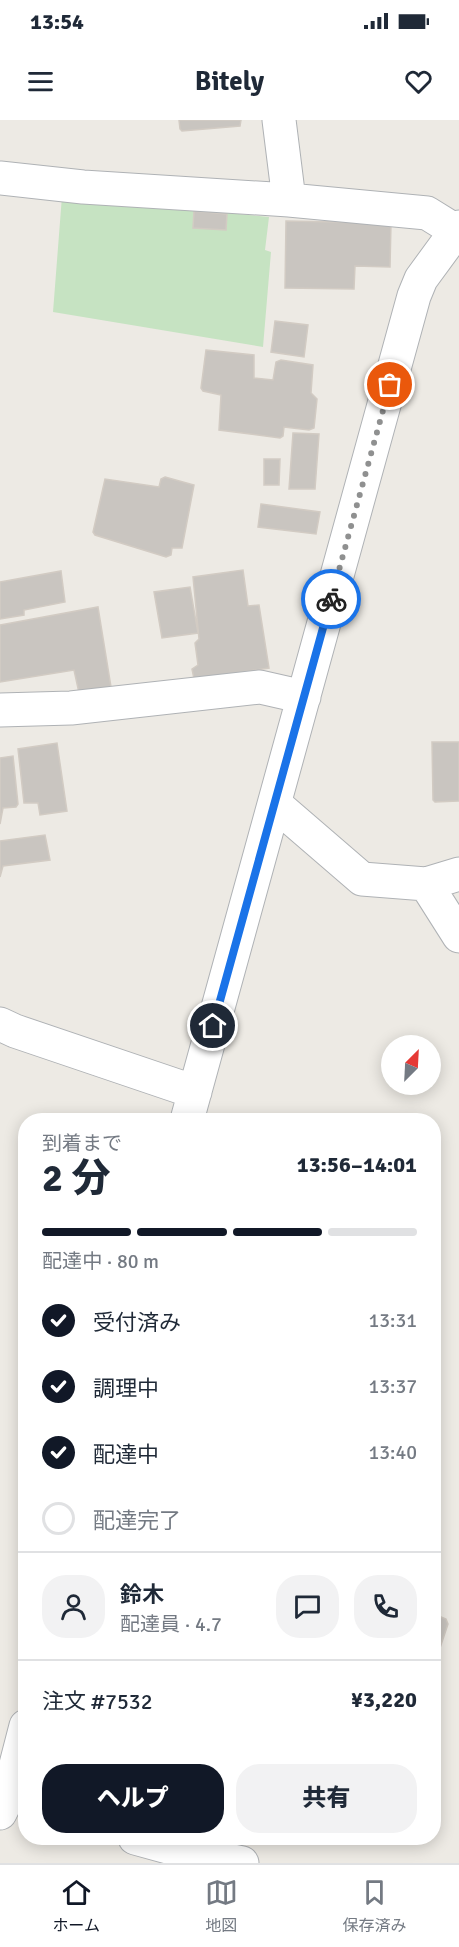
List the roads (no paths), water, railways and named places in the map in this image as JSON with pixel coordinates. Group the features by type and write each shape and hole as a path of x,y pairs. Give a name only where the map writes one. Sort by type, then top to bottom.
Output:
{"street":[{"path":"279,120 289,200"},
{"path":"0,178 83,187 289,200 427,213 457,229 421,279 414,296 191,1106 0,1024"},
{"path":"0,710 71,708 260,687 304,697"},
{"path":"275,804 362,879 426,884 459,873"},
{"path":"426,884 459,936"},
{"path":"11,1805 18,1768"},
{"path":"160,1845 242,1863"}]}
